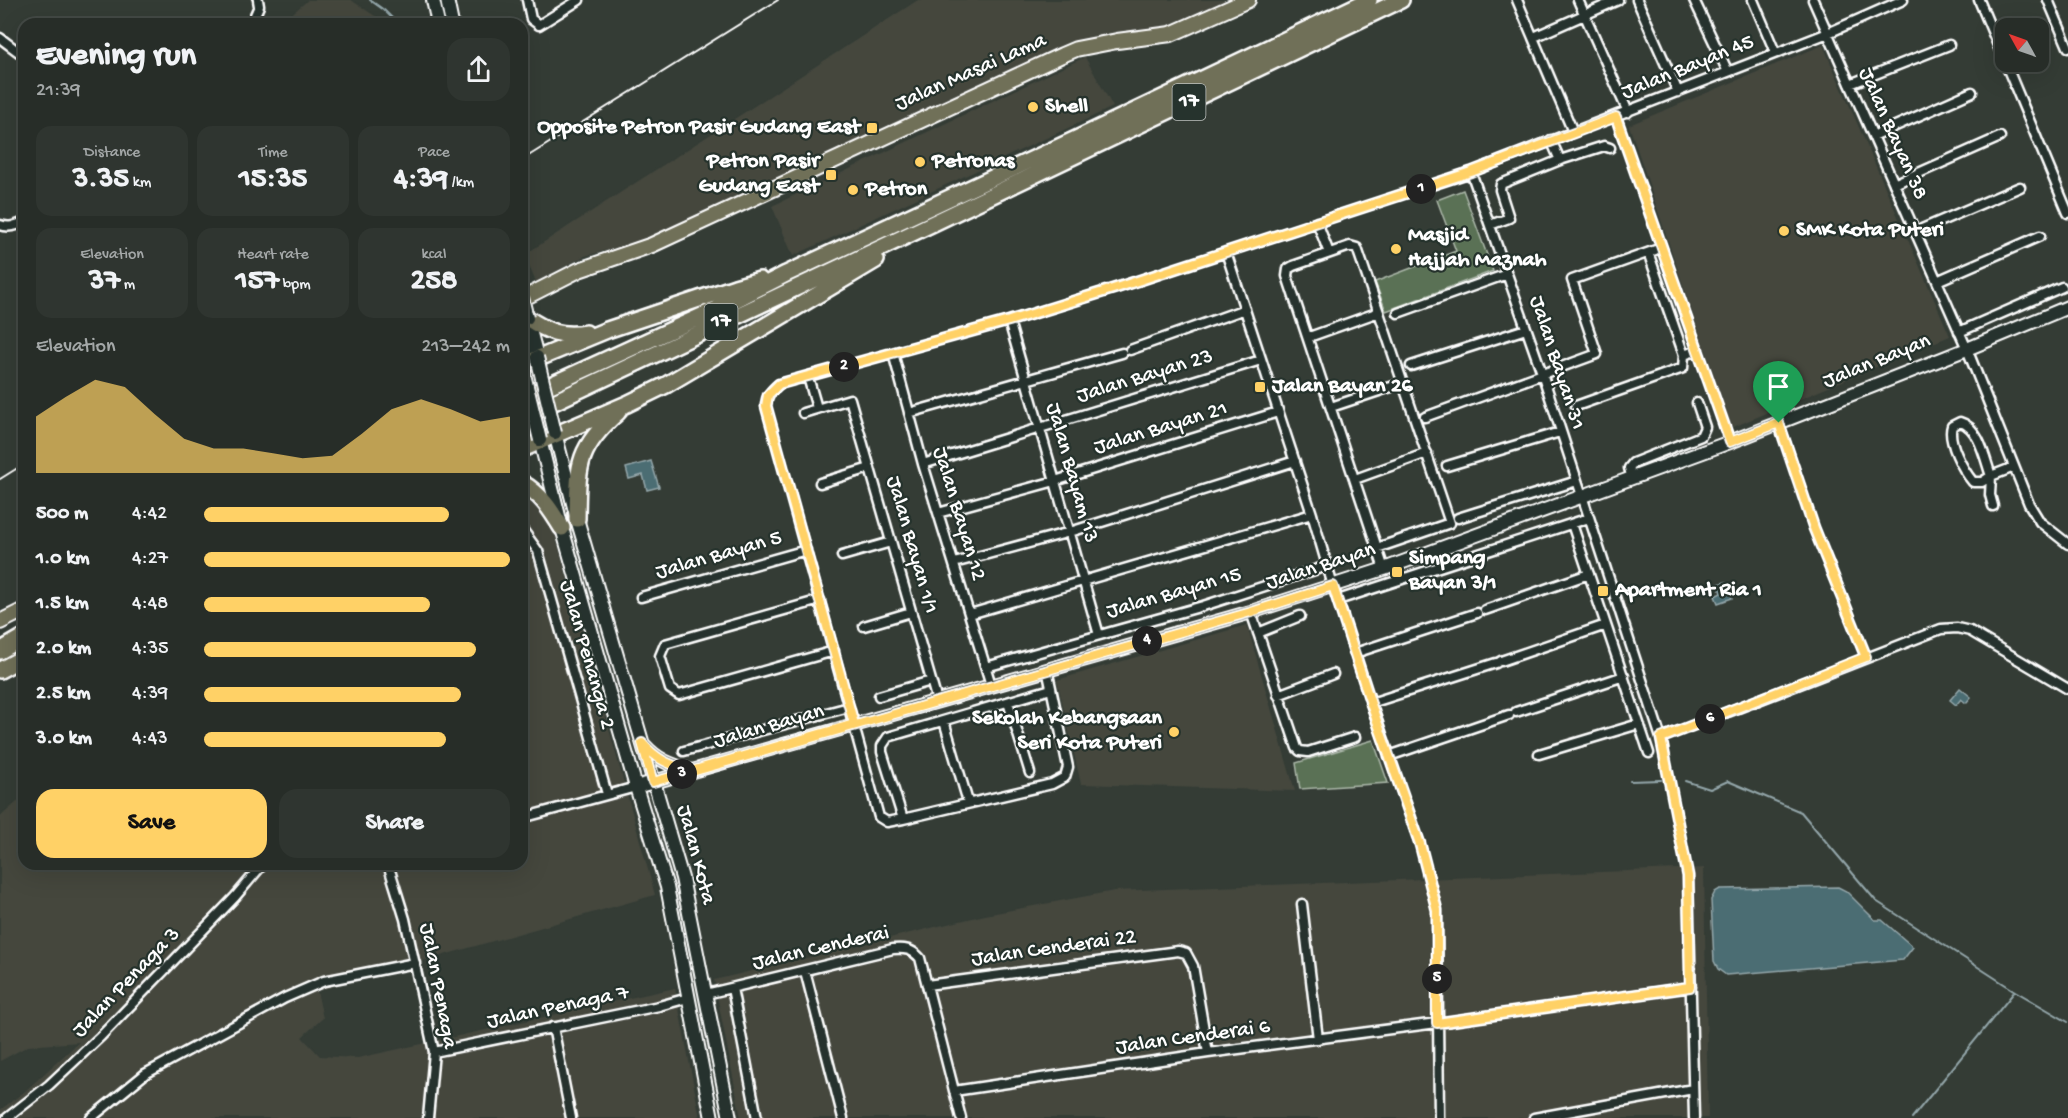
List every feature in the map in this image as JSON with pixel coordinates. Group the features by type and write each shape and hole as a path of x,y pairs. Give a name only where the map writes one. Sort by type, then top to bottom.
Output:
{"highway":[{"name":"17","path":"528,395 717,309 786,274 1086,135 1369,0"},
{"name":"17","path":"528,414 1401,0"},
{"path":"528,446 627,404 676,379 886,254 921,229"},
{"path":"528,362 607,330 735,287 786,274"},
{"path":"528,319 544,330 557,334 574,335 607,330"},
{"path":"577,519 580,465 585,451 592,437 627,404"},
{"path":"528,486 545,501 562,528"},
{"path":"0,651 18,640"},
{"path":"0,670 18,660"}],"main road":[{"path":"427,0 435,18"},
{"path":"433,0 436,18"},
{"path":"447,0 451,18"},
{"name":"Jalan Masai Lama","path":"528,296 579,270 651,245 1062,55 1117,41 1147,39 1171,34 1247,0"},
{"name":"Jalan Bayan","path":"636,787 1251,612 1384,569 1730,442 2068,307"},
{"name":"Jalan Kota","path":"528,322 577,519 682,878 730,1118"},
{"name":"Jalan Kota","path":"528,390 562,528 636,787 668,887 712,1118"},
{"path":"0,622 18,613"},
{"path":"642,743 653,756 662,762 692,772"}],"street":[{"path":"254,18 259,6 258,0"},
{"path":"527,0 531,19 539,25 579,0"},
{"path":"1517,0 1573,132"},
{"path":"1578,0 1628,112"},
{"path":"1534,37 1618,0"},
{"path":"1637,0 1677,93"},
{"path":"1694,0 1728,72"},
{"path":"1753,0 1775,52"},
{"name":"Jalan Bayan 38","path":"1813,0 1967,349 2029,504 2040,522 2068,544"},
{"name":"Jalan Bayan 45","path":"806,549 766,406 768,395 779,384 1009,321 1471,172 1828,33 1903,0"},
{"path":"1978,0 2068,213"},
{"path":"2048,0 2068,47"},
{"path":"0,38 18,52"},
{"path":"1850,84 1948,45"},
{"path":"1873,136 1972,93"},
{"path":"1616,117 1730,442"},
{"path":"1894,184 2000,137"},
{"path":"1551,140 1560,160"},
{"path":"1490,225 1509,218 1500,190 1501,184 1560,160 1604,146 1610,148"},
{"name":"Jalan Bayan 31","path":"1471,172 1542,373 1661,738 1688,876 1694,1118"},
{"path":"1915,232 2020,187"},
{"path":"1317,222 1329,253"},
{"path":"0,225 18,225"},
{"path":"1937,281 2040,236"},
{"path":"1377,548 1450,523 1357,248 1354,246 1288,269 1287,276 1309,337 1331,407 1355,478 1377,548 1384,569"},
{"path":"1425,417 1597,354 1572,280 1661,248"},
{"path":"1226,252 1312,514 1371,704 1420,844 1437,910 1439,1118"},
{"path":"1576,406 1683,368 1684,355 1649,255"},
{"path":"1398,313 1507,274"},
{"path":"1959,332 2062,287"},
{"path":"909,412 1126,351 1245,309"},
{"path":"1309,337 1379,312"},
{"name":"Jalan Bayam 13","path":"1009,321 1099,635"},
{"path":"1411,366 1526,329"},
{"path":"1684,355 1698,350"},
{"name":"Jalan Bayan 12","path":"893,353 922,464 991,685"},
{"name":"Jalan Bayan 23","path":"922,464 1261,360"},
{"path":"803,413 817,408 807,376"},
{"path":"1331,407 1403,383"},
{"name":"Jalan Bayan 1/1","path":"817,408 850,399 937,701"},
{"path":"1632,479 1629,468 1633,463 1701,436 1705,427 1697,403"},
{"name":"Jalan Bayan 21","path":"938,513 1055,481 1278,412"},
{"path":"1993,506 1990,495 1991,476 1974,431 1967,424 1960,422 1952,426 1950,431 1952,441 1965,472 1973,482 1982,482 1991,476 2014,467"},
{"path":"1779,423 1814,528 1866,657"},
{"path":"1447,466 1560,432"},
{"path":"1355,478 1427,453"},
{"path":"954,563 1070,532 1294,461"},
{"path":"820,483 870,468"},
{"path":"1458,518 1577,481"},
{"path":"970,615 1312,514"},
{"path":"1338,600 1589,518"},
{"path":"1572,524 1649,753"},
{"name":"Jalan Penanga 2","path":"528,537 538,551 608,794"},
{"path":"842,556 891,542"},
{"path":"806,549 879,817 887,822 1052,784 1065,777 1068,767 1047,669"},
{"name":"Jalan Bayan 5","path":"641,597 806,549"},
{"name":"Jalan Bayan 15","path":"986,667 1203,606 1327,566"},
{"path":"1355,653 1589,574"},
{"path":"820,600 665,644 660,656 670,689 679,694 834,651"},
{"path":"864,626 911,612"},
{"path":"1251,612 1294,745 1300,751 1308,752 1355,737"},
{"path":"1258,633 1300,616"},
{"path":"1371,704 1606,625"},
{"path":"1661,738 1941,629 1957,628 1970,631 2068,689"},
{"path":"1278,695 1333,674"},
{"path":"1389,756 1624,676"},
{"path":"879,696 931,681"},
{"path":"903,819 882,752 885,741 893,735 1050,689"},
{"path":"1008,702 1030,773"},
{"path":"684,751 849,707"},
{"path":"944,721 968,802"},
{"path":"1539,754 1639,724"},
{"path":"528,816 636,787"},
{"name":"Jalan Penaga 3","path":"7,1118 49,1085 101,1036 235,897 258,870"},
{"name":"Jalan Penaga","path":"390,870 405,919 434,1052 428,1118"},
{"path":"1302,904 1318,1039"},
{"name":"Jalan Cenderai","path":"706,994 893,949 905,948 914,951 920,958 961,1118"},
{"name":"Jalan Cenderai 22","path":"927,985 1171,951 1186,953 1193,966 1208,1053"},
{"path":"91,1118 146,1074 285,998 324,981 415,963"},
{"path":"805,971 843,1118"},
{"path":"732,987 757,1118"},
{"name":"Jalan Cenderai 6","path":"954,1091 1208,1053 1690,987"},
{"name":"Jalan Penaga 7","path":"434,1052 688,998"},
{"path":"553,1027 571,1118"},
{"path":"1534,1118 1693,1089"}],"shaded area":[{"path":"308,0 351,0 378,18 287,18"},
{"path":"918,0 1236,0 1184,24 1159,31 1071,42 648,240 585,256 536,282 528,264 528,252"},
{"name":"SMK Kota Puteri","path":"1823,45 1950,336 1731,428 1629,125"},
{"path":"1085,57 1113,107 793,256 772,206"},
{"path":"528,500 541,513 555,534 655,895 317,991 323,1018 302,1037 320,1056 358,1058 675,988 700,1118 0,1118 0,1110 24,1092 79,1042 28,1046 0,1061 0,817 18,801 18,870 528,870"},
{"name":"Sekolah Kebangsaan Seri Kota Puteri","path":"1247,625 1295,791 1081,784 1057,680"},
{"path":"1704,868 1708,1118 741,1118 714,980 985,915 1114,891"}],"green space":[{"path":"1463,190 1493,271 1386,311 1375,282 1456,251 1437,200"},
{"path":"1373,740 1388,783 1300,789 1296,763"}],"water":[{"path":"651,461 659,487 647,490 643,475 629,479 626,468"},
{"path":"1726,582 1732,598 1718,603 1715,596 1721,593 1718,584"},
{"path":"1960,688 1971,697 1966,703 1961,699 1956,705 1950,700"},
{"path":"1838,887 1846,891 1875,920 1882,920 1913,947 1903,960 1726,975 1718,969 1714,961 1711,900 1715,892 1720,889"}],"waterway":[{"path":"370,0 392,18"},
{"path":"1630,781 1661,780"},
{"path":"1685,781 1710,789 1728,781 1801,812 1876,901 2015,991 2068,1022"},
{"path":"1912,1118 2015,991"}],"railway":[{"path":"528,156 778,0"},
{"path":"0,479 18,468"}],"place":[{"name":"Shell","path":"1033,107"},
{"name":"Opposite Petron Pasir Gudang East","path":"872,128"},
{"name":"Petronas","path":"920,162"},
{"name":"Petron Pasir Gudang East","path":"831,175"},
{"name":"Petron","path":"853,190"},
{"name":"SMK Kota Puteri","path":"1784,231"},
{"name":"Masjid Hajjah Maznah","path":"1396,249"},
{"name":"Jalan Bayan 26","path":"1260,387"},
{"name":"Simpang Bayan 3/1","path":"1397,572"},
{"name":"Apartment Ria 1","path":"1603,591"},
{"name":"Sekolah Kebangsaan Seri Kota Puteri","path":"1174,732"}],"route":[{"path":"1779,423 1730,442 1616,117 1471,172 1116,288 1009,321 779,384 768,395 766,406 854,724 692,772 653,782 642,743 653,756 662,762 692,772 1251,612 1333,586 1420,844 1437,910 1437,1023 1690,987 1688,876 1661,738 1866,657 1814,528 1779,423"}]}
